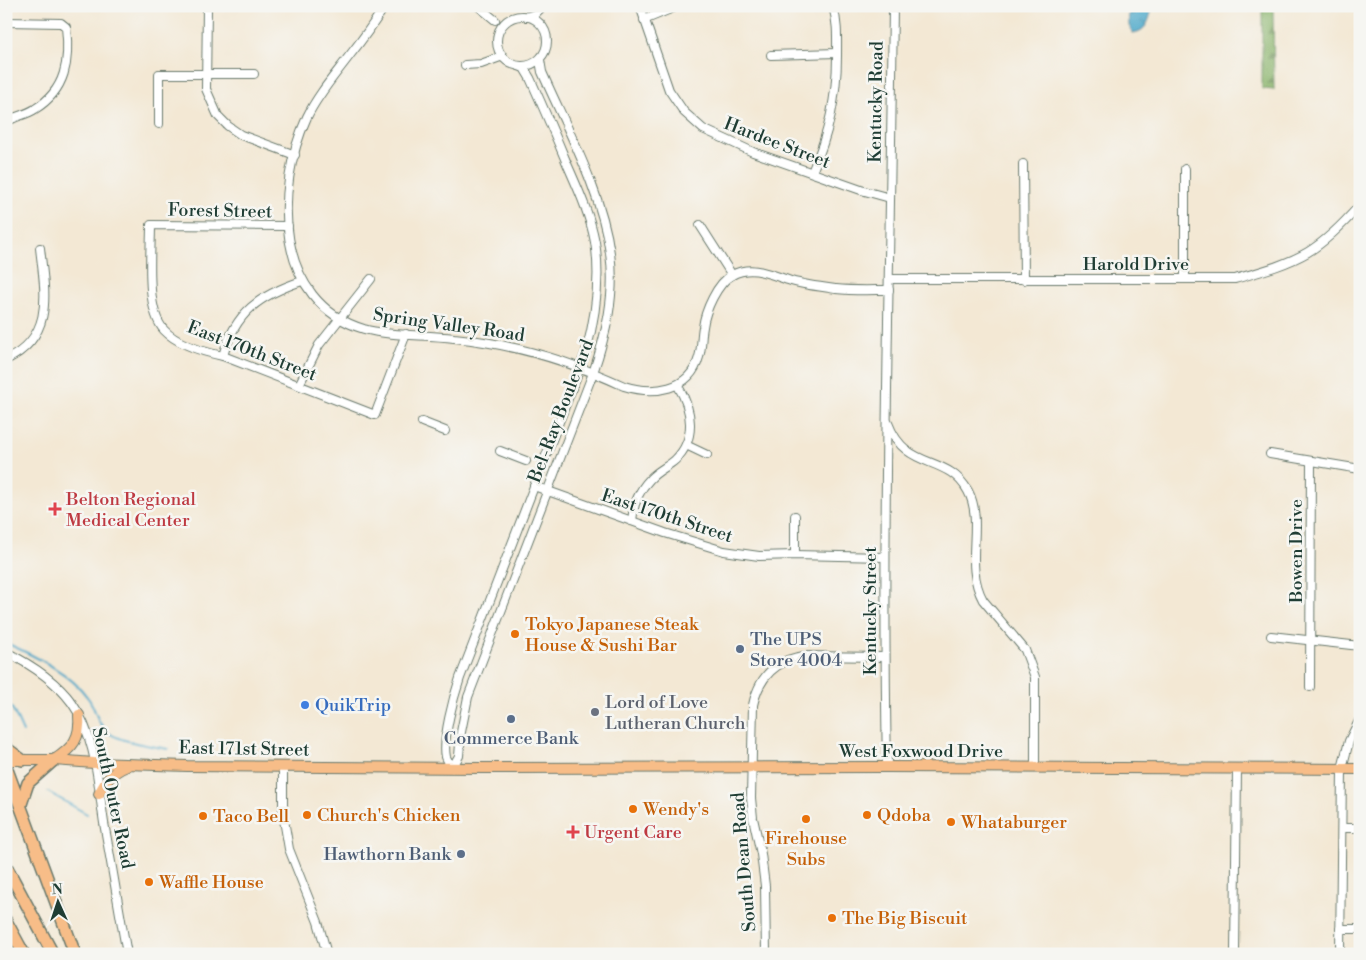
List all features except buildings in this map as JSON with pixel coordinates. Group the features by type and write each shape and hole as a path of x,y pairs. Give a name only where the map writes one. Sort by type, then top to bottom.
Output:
{"highway":[{"path":"6,748 22,760"},
{"path":"21,804 28,783 54,760"},
{"path":"6,767 75,954"},
{"path":"6,866 54,954"},
{"path":"6,921 24,954"}],"main road":[{"path":"54,760 64,753 75,741 80,729 79,715"},
{"name":"East 171st Street","path":"6,760 54,760 131,764 482,768"},
{"path":"99,794 105,780 116,771 131,764"},
{"name":"West Foxwood Drive","path":"482,768 1360,769"}],"street":[{"path":"207,6 206,89 218,116 228,126 248,138 295,154"},
{"name":"Spring Valley Road","path":"385,6 315,102 307,118 295,154 287,193 288,226 295,264 302,281 321,305 339,318 364,328 379,332 448,337 500,344 553,357 624,386 640,390 656,391 678,386"},
{"path":"478,6 495,20 498,35"},
{"name":"Hardee Street","path":"640,6 669,90 694,122 703,129 778,162 890,198"},
{"path":"644,20 678,6"},
{"path":"812,172 827,134 837,74 838,30 833,6"},
{"name":"Kentucky Road","path":"890,198 893,6"},
{"path":"495,20 525,17 535,14 541,8"},
{"path":"519,66 530,65 540,60 547,48 547,41 540,18 541,8"},
{"path":"525,17 536,21 544,29"},
{"path":"465,65 481,64 503,56 497,45 498,35 500,29 508,20"},
{"path":"6,22 61,23 66,27 67,34 66,67 61,81 50,98 33,110 6,122"},
{"path":"771,55 837,52"},
{"name":"Bel-Ray Boulevard","path":"452,768 446,756 446,740 455,693 580,368 592,331 597,298 597,261 591,224 577,186 530,78 524,68 513,64 503,56"},
{"name":"Bel-Ray Boulevard","path":"452,768 459,756 461,732 468,697 593,373 606,330 610,303 610,255 604,221 592,185 542,72 540,60"},
{"path":"159,124 159,74 254,74"},
{"path":"1023,164 1024,280"},
{"path":"1185,169 1185,279"},
{"path":"890,198 887,419 897,440 911,454 920,460 945,468 954,474 968,492 973,509 974,572 978,591 983,600 1025,650 1035,677 1036,768"},
{"name":"Harold Drive","path":"889,279 1235,279 1307,253 1322,242 1360,205"},
{"path":"591,224 604,221"},
{"name":"Forest Street","path":"151,225 288,226"},
{"name":"East 170th Street","path":"151,225 151,294 155,314 164,330 187,344 375,414 406,334"},
{"path":"700,225 732,275"},
{"path":"6,360 26,348 40,328 45,311 40,248"},
{"path":"632,521 634,506 643,487 658,471 675,460 686,445 691,428 690,416 678,386 696,367 701,350 701,338 706,313 717,291 732,275 747,270 756,270 765,271 803,284 837,289 889,290"},
{"path":"299,385 319,345 371,279"},
{"path":"223,356 232,331 245,312 285,287 302,281"},
{"name":"Kentucky Street","path":"887,419 885,657 888,767"},
{"path":"422,422 446,431"},
{"path":"886,446 897,440"},
{"path":"886,456 897,440"},
{"path":"686,445 707,455"},
{"path":"500,451 526,461"},
{"path":"1270,454 1360,469"},
{"name":"Bowen Drive","path":"1310,687 1311,461"},
{"name":"East 170th Street","path":"534,486 724,551 759,556 885,557"},
{"path":"795,516 795,555"},
{"path":"490,601 502,606"},
{"path":"1272,636 1360,646"},
{"name":"South Outer Road","path":"6,652 47,678 72,702 79,715 88,738 94,763 127,954"},
{"name":"South Dean Road","path":"766,954 765,886 761,854 753,818 753,705 758,687 770,671 786,661 804,656 885,657"},
{"path":"455,693 468,697"},
{"path":"1340,954 1342,769 1348,741 1360,719"},
{"path":"283,766 282,814 289,849 318,922 327,954"},
{"path":"1235,954 1238,769"},
{"path":"1342,828 1360,828"},
{"path":"1340,929 1360,929"}],"green space":[{"path":"1262,6 1273,6 1274,90 1262,89"}],"water":[{"path":"1128,6 1153,6 1147,24 1138,32 1133,33 1129,26"}],"waterway":[{"path":"6,643 39,659 72,681 91,702 101,725 109,733 129,741 168,749"},
{"path":"6,700 23,732"},
{"path":"48,792 87,814"}],"place":[{"name":"Belton Regional Medical Center","path":"55,509"},
{"name":"Tokyo Japanese Steak House & Sushi Bar","path":"515,634"},
{"name":"The UPS Store 4004","path":"740,649"},
{"name":"QuikTrip","path":"305,705"},
{"name":"Lord of Love Lutheran Church","path":"595,712"},
{"name":"Commerce Bank","path":"511,719"},
{"name":"Wendy's","path":"633,809"},
{"name":"Church's Chicken","path":"307,815"},
{"name":"Qdoba","path":"867,815"},
{"name":"Taco Bell","path":"203,816"},
{"name":"Firehouse Subs","path":"806,819"},
{"name":"Whataburger","path":"951,822"},
{"name":"Urgent Care","path":"573,832"},
{"name":"Hawthorn Bank","path":"461,854"},
{"name":"Waffle House","path":"149,882"},
{"name":"The Big Biscuit","path":"832,918"}]}
